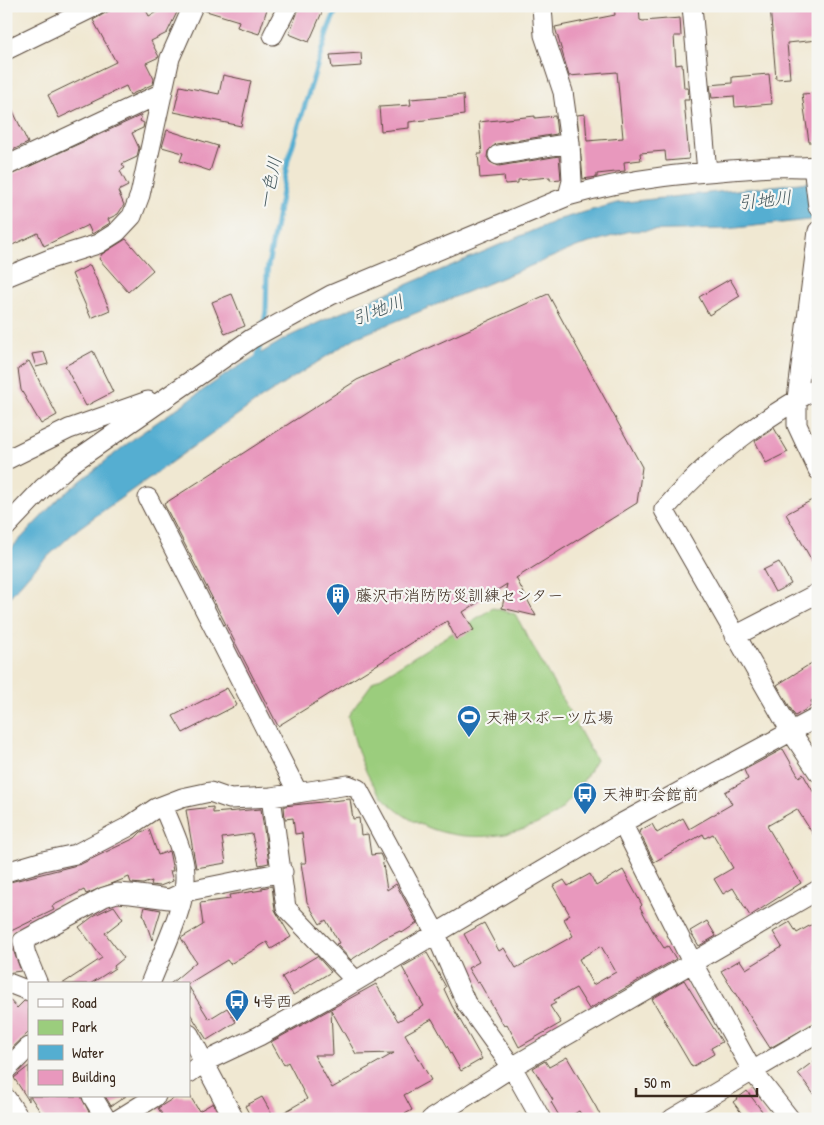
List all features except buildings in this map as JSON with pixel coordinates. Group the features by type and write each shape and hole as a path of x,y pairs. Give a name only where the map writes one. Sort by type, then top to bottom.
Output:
{"street":[{"path":"6,50 96,6"},
{"path":"6,277 27,267 98,244 117,232 132,216 140,195 170,58 192,6"},
{"path":"273,36 288,6"},
{"path":"542,6 544,35 563,92 570,144 572,181 568,196"},
{"path":"692,6 707,172"},
{"path":"6,166 162,93"},
{"path":"498,155 570,144"},
{"path":"6,527 43,488 72,462 170,393 273,326 357,283 568,196 636,179 707,172 815,170 818,208"},
{"path":"818,235 797,399 797,425 818,470"},
{"path":"818,388 797,399 730,445 688,483 664,510 790,730 818,772"},
{"path":"6,460 69,429 170,393"},
{"path":"148,498 298,793"},
{"path":"735,636 818,593"},
{"path":"196,1068 260,1036 622,823 790,730 818,717"},
{"path":"6,872 76,854 163,806 182,798 210,792 230,799 271,798 348,785 358,789 435,932 466,1003 512,1067 541,1119"},
{"path":"271,798 283,872 286,908 355,980"},
{"path":"151,982 184,892 186,878 183,862 163,806"},
{"path":"622,823 692,962 753,1072 790,1119"},
{"path":"37,982 26,955 23,941 104,897 130,894 169,899 184,892 283,872"},
{"path":"431,1119 512,1067 818,890"},
{"path":"6,985 11,984 28,991"},
{"path":"672,1119 818,1032"},
{"path":"190,1039 196,1068 234,1119"},
{"path":"6,1070 28,1048"},
{"path":"6,1098 20,1119"},
{"path":"93,1098 106,1119"},
{"path":"119,1119 153,1098"}],"green space":[{"name":"天神スポーツ広場","path":"493,608 515,614 596,760 570,799 557,813 549,818 528,828 505,834 482,836 458,835 435,830 413,821 393,807 377,790 363,764 348,716 373,682"}],"water":[{"name":"引地川","path":"818,181 818,219 727,229 630,231 579,246 355,338 257,401 79,528 33,570 6,601 6,554 59,498 137,436 228,373 288,337 560,219 617,203"}],"waterway":[{"name":"一色川","path":"263,328 266,311 267,271 288,160 329,27 338,6"},
{"name":"一色川","path":"257,360 261,339"}],"place":[{"name":"藤沢市消防防災訓練センター","path":"338,616"},
{"name":"天神スポーツ広場","path":"469,738"},
{"name":"天神町会館前","path":"585,815"},
{"name":"4号西","path":"237,1022"}]}
